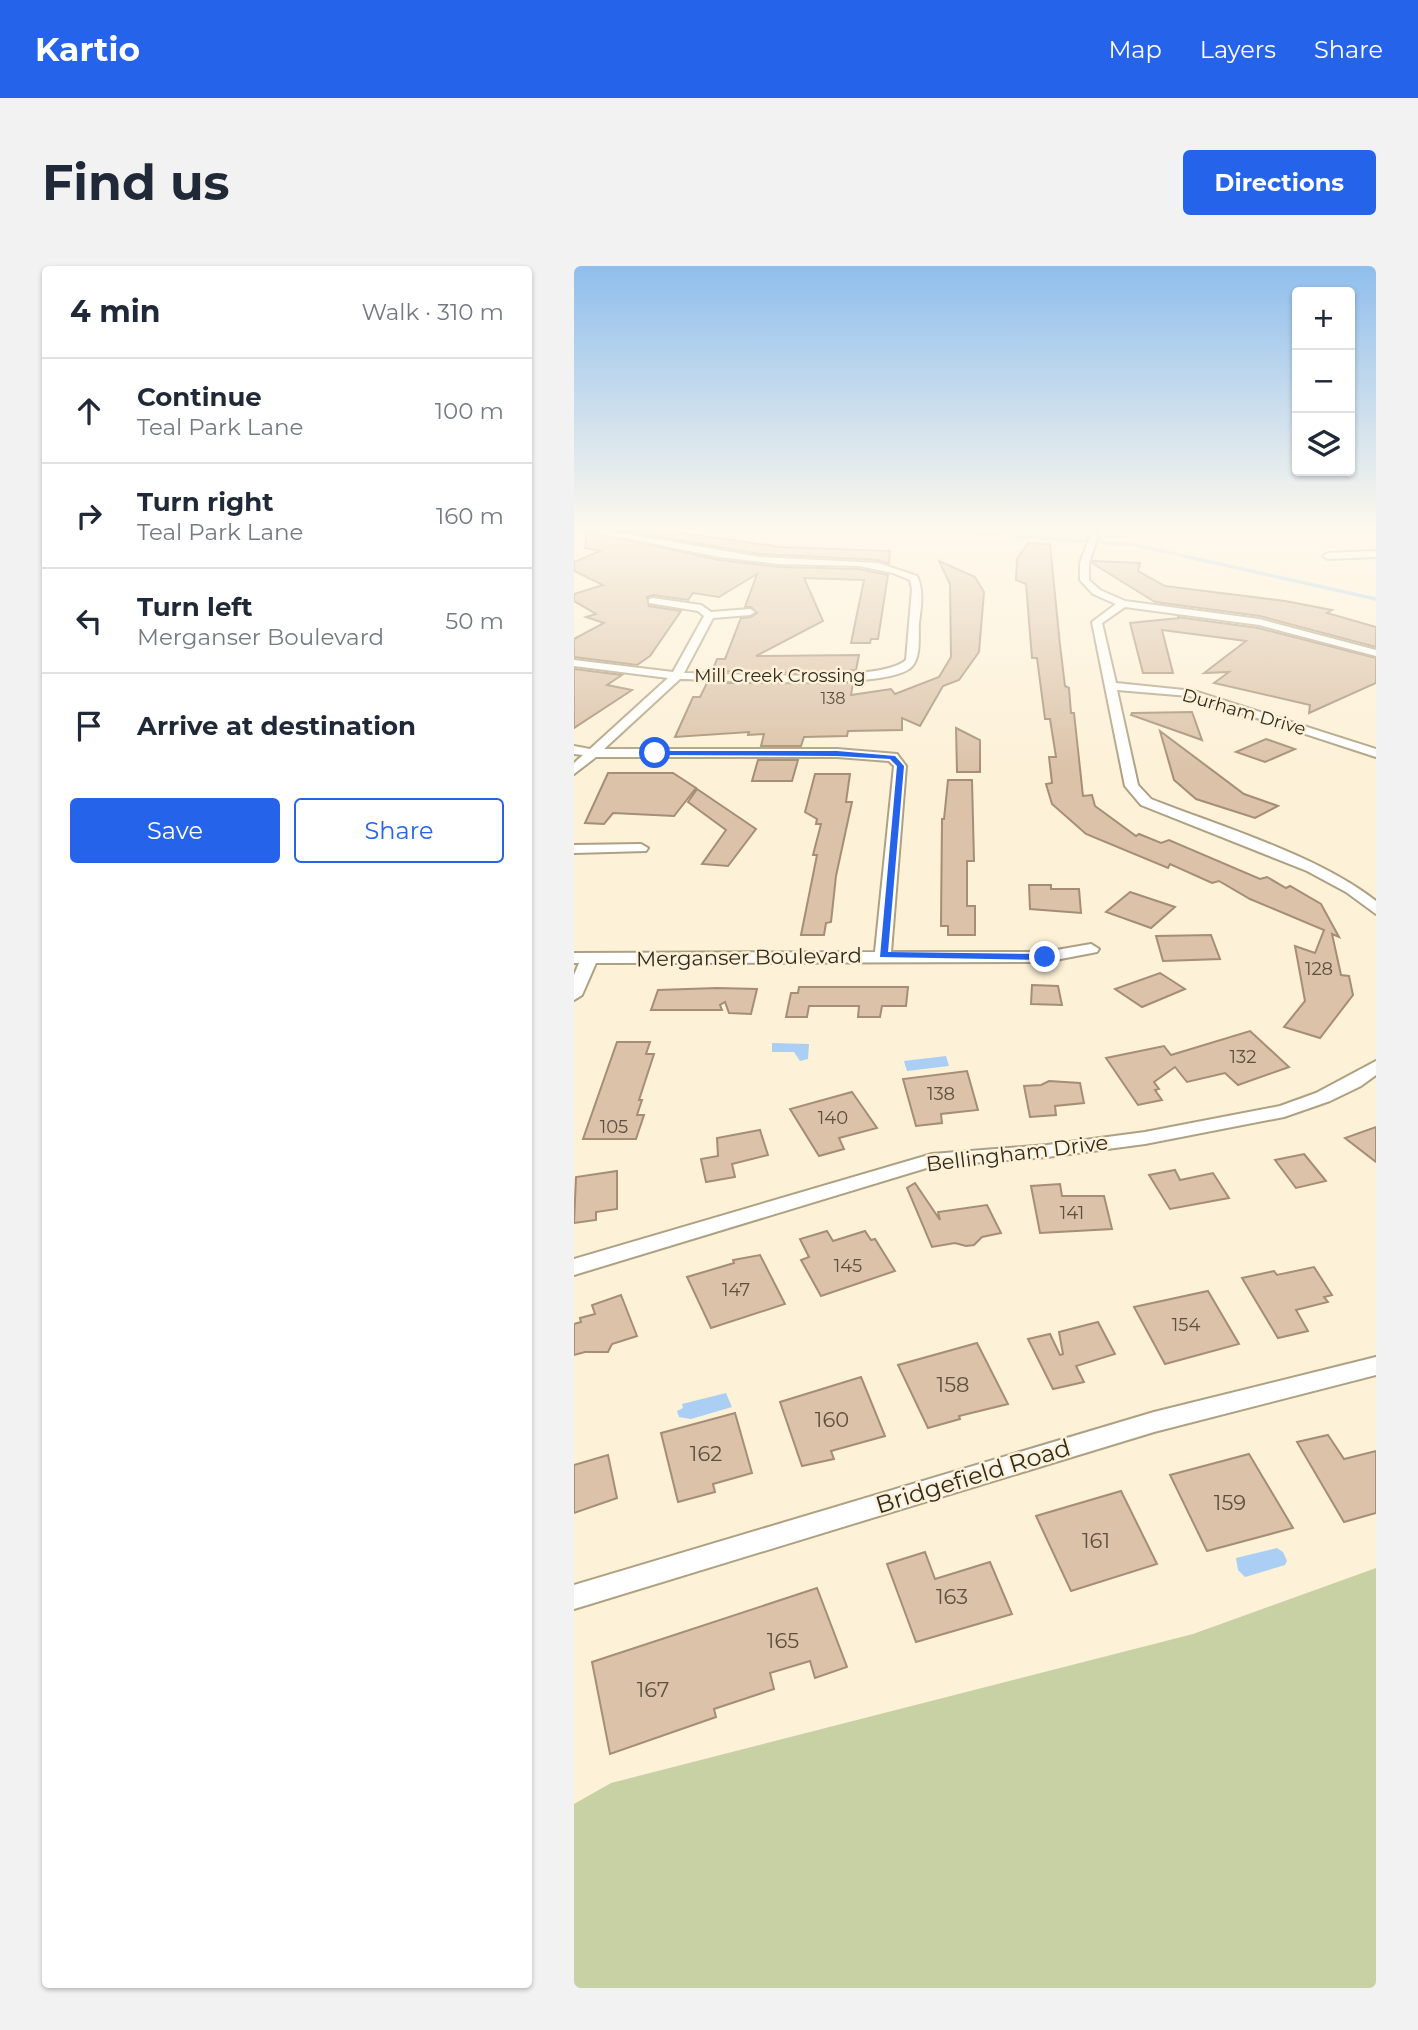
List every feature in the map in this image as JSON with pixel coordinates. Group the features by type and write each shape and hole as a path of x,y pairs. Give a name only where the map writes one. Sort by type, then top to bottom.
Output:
{"street":[{"path":"705,611 709,615 750,612"},
{"name":"Mill Creek Crossing","path":"574,663 677,676 845,678 877,675 904,668 911,661 914,611"},
{"path":"1112,611 1097,622 1132,786 1146,802 1312,868 1351,889 1376,909"},
{"path":"1179,611 1259,622 1376,653"},
{"path":"574,771 677,676 709,615"},
{"name":"Durham Drive","path":"1109,686 1190,693 1376,753"},
{"path":"574,750 594,753 837,753 893,757 900,766 883,955"},
{"path":"574,849 641,848"},
{"name":"Merganser Boulevard","path":"582,958 883,955 1045,957 1091,949"},
{"path":"574,995 582,958"},
{"name":"Bellingham Drive","path":"574,1267 932,1160 1047,1151 1121,1141 1284,1111 1354,1082 1376,1066"},
{"name":"Bridgefield Road","path":"574,1597 1154,1422 1376,1366"}],"green space":[{"path":"1376,1568 1376,1988 574,1988 574,1804 611,1783 1193,1634"}],"water":[{"path":"772,1043 809,1044 808,1059 800,1061 794,1052 772,1052"},
{"path":"946,1056 949,1066 907,1071 904,1061"},
{"path":"726,1393 732,1407 691,1419 679,1417 677,1411 683,1408 682,1404"},
{"path":"1277,1548 1283,1552 1287,1561 1285,1565 1245,1577 1238,1570 1236,1558"}],"building":[{"path":"592,611 681,611 650,656 637,665 574,657 574,639 604,623 586,617 596,614"},
{"path":"755,611 819,611 823,621 756,656 859,655 856,670 801,673 712,671 717,659 725,659 741,618 757,613"},
{"path":"858,611 882,611 878,639 871,639 870,643 851,643"},
{"path":"950,611 982,611 979,652 959,680 943,686 920,726 902,718 902,730 848,731 847,736 804,737 801,746 761,746 764,734 748,735 749,732 675,737 693,697 700,697 707,683 853,683 851,695 891,689 895,694 939,677 951,657"},
{"path":"1028,611 1057,611 1065,686 1069,688 1071,713 1074,713 1083,796 1092,795 1095,806 1136,836 1139,834 1161,843 1169,840 1260,879 1267,877 1286,888 1290,886 1321,904 1339,937 1332,934 1341,975 1349,976 1353,995 1320,1038 1284,1027 1305,1001 1295,946 1315,953 1324,930 1250,899 1219,881 1212,883 1170,864 1168,868 1086,834 1052,804 1046,784 1052,783 1049,757 1056,757 1050,719 1045,719 1037,658 1032,658"},
{"path":"1225,611 1330,611 1327,613 1376,627 1376,647 1260,616"},
{"path":"1177,617 1258,628 1376,658 1376,683 1309,713 1310,705 1214,683 1229,672 1204,673 1246,641 1162,630 1173,673 1143,673 1130,623 1180,618"},
{"path":"574,669 622,675 607,685 632,690 574,728"},
{"path":"1192,712 1202,740 1131,715 1132,713"},
{"path":"956,728 980,740 980,772 957,772"},
{"path":"1160,731 1244,794 1278,806 1255,818 1196,799 1174,780"},
{"path":"1266,739 1295,749 1265,762 1236,752"},
{"path":"758,760 798,760 792,781 752,781"},
{"path":"608,773 673,773 696,788 674,816 613,813 604,824 585,823"},
{"path":"815,774 850,774 846,802 852,802 836,876 831,922 826,923 824,935 801,935 817,855 813,855 821,824 816,824 817,819 805,812"},
{"path":"948,780 972,780 974,861 967,861 967,906 975,906 975,935 948,935 948,926 941,926 942,819"},
{"path":"697,789 756,829 728,866 702,864 726,830 688,802"},
{"path":"1029,885 1051,885 1051,889 1079,889 1081,913 1030,909"},
{"path":"1130,892 1175,907 1151,928 1106,912"},
{"path":"1211,935 1220,959 1163,961 1156,936"},
{"path":"1160,973 1185,989 1142,1007 1115,989"},
{"path":"1032,985 1058,986 1062,1005 1031,1004"},
{"path":"799,987 908,987 906,1006 882,1006 880,1017 858,1017 859,1006 809,1006 807,1017 786,1017 791,993 798,993"},
{"path":"757,989 751,1014 729,1013 725,1002 720,1005 722,1010 651,1010 658,990"},
{"path":"1250,1031 1289,1067 1238,1085 1225,1073 1187,1082 1175,1067 1154,1082 1159,1089 1155,1090 1162,1100 1138,1105 1106,1058 1164,1046 1171,1055"},
{"path":"617,1042 650,1042 646,1054 654,1054 639,1100 642,1100 637,1115 644,1115 636,1139 583,1139"},
{"path":"967,1071 978,1110 941,1114 942,1123 916,1126 903,1079"},
{"path":"1049,1081 1080,1083 1084,1103 1055,1106 1056,1115 1030,1117 1024,1086 1041,1085"},
{"path":"852,1092 877,1128 839,1138 844,1149 819,1156 790,1109"},
{"path":"1376,1127 1376,1162 1345,1138"},
{"path":"760,1130 768,1155 732,1164 735,1177 706,1182 701,1159 718,1156 717,1138"},
{"path":"1304,1154 1326,1181 1296,1188 1275,1160"},
{"path":"1175,1170 1180,1180 1213,1173 1229,1198 1170,1209 1149,1175"},
{"path":"617,1171 617,1209 596,1212 596,1220 574,1223 576,1177"},
{"path":"915,1183 940,1220 938,1212 987,1205 1001,1233 982,1237 974,1245 955,1243 932,1247 907,1188"},
{"path":"1060,1184 1062,1196 1104,1196 1112,1229 1040,1233 1031,1186"},
{"path":"827,1231 833,1241 865,1231 871,1240 875,1239 895,1271 821,1296 801,1260 809,1257 800,1239"},
{"path":"760,1255 785,1304 711,1328 687,1277 734,1263 733,1260"},
{"path":"1314,1267 1332,1295 1324,1297 1328,1302 1296,1310 1308,1331 1278,1338 1242,1278 1274,1271 1277,1275"},
{"path":"1208,1291 1239,1344 1165,1364 1134,1307"},
{"path":"621,1295 637,1336 612,1344 608,1352 574,1355 574,1324 581,1322 580,1318 595,1314 592,1305"},
{"path":"1098,1322 1115,1354 1076,1366 1084,1382 1053,1389 1028,1339 1050,1334 1060,1355 1063,1354 1059,1332"},
{"path":"977,1343 1008,1404 959,1416 960,1419 928,1428 898,1365"},
{"path":"861,1377 885,1436 831,1451 834,1459 802,1466 780,1402"},
{"path":"735,1413 752,1473 713,1484 715,1492 678,1502 661,1433"},
{"path":"1328,1435 1344,1459 1376,1451 1376,1513 1344,1522 1297,1442"},
{"path":"1249,1454 1293,1528 1207,1551 1170,1475"},
{"path":"608,1455 617,1498 574,1513 574,1465"},
{"path":"1121,1491 1157,1564 1071,1591 1036,1516"},
{"path":"925,1552 935,1579 990,1562 1012,1614 916,1642 887,1564"},
{"path":"817,1588 847,1667 815,1678 810,1661 770,1673 774,1689 714,1709 716,1717 610,1754 592,1662"}],"route":[{"path":"655,753 837,753 893,757 900,766 883,955 1045,957"}]}
